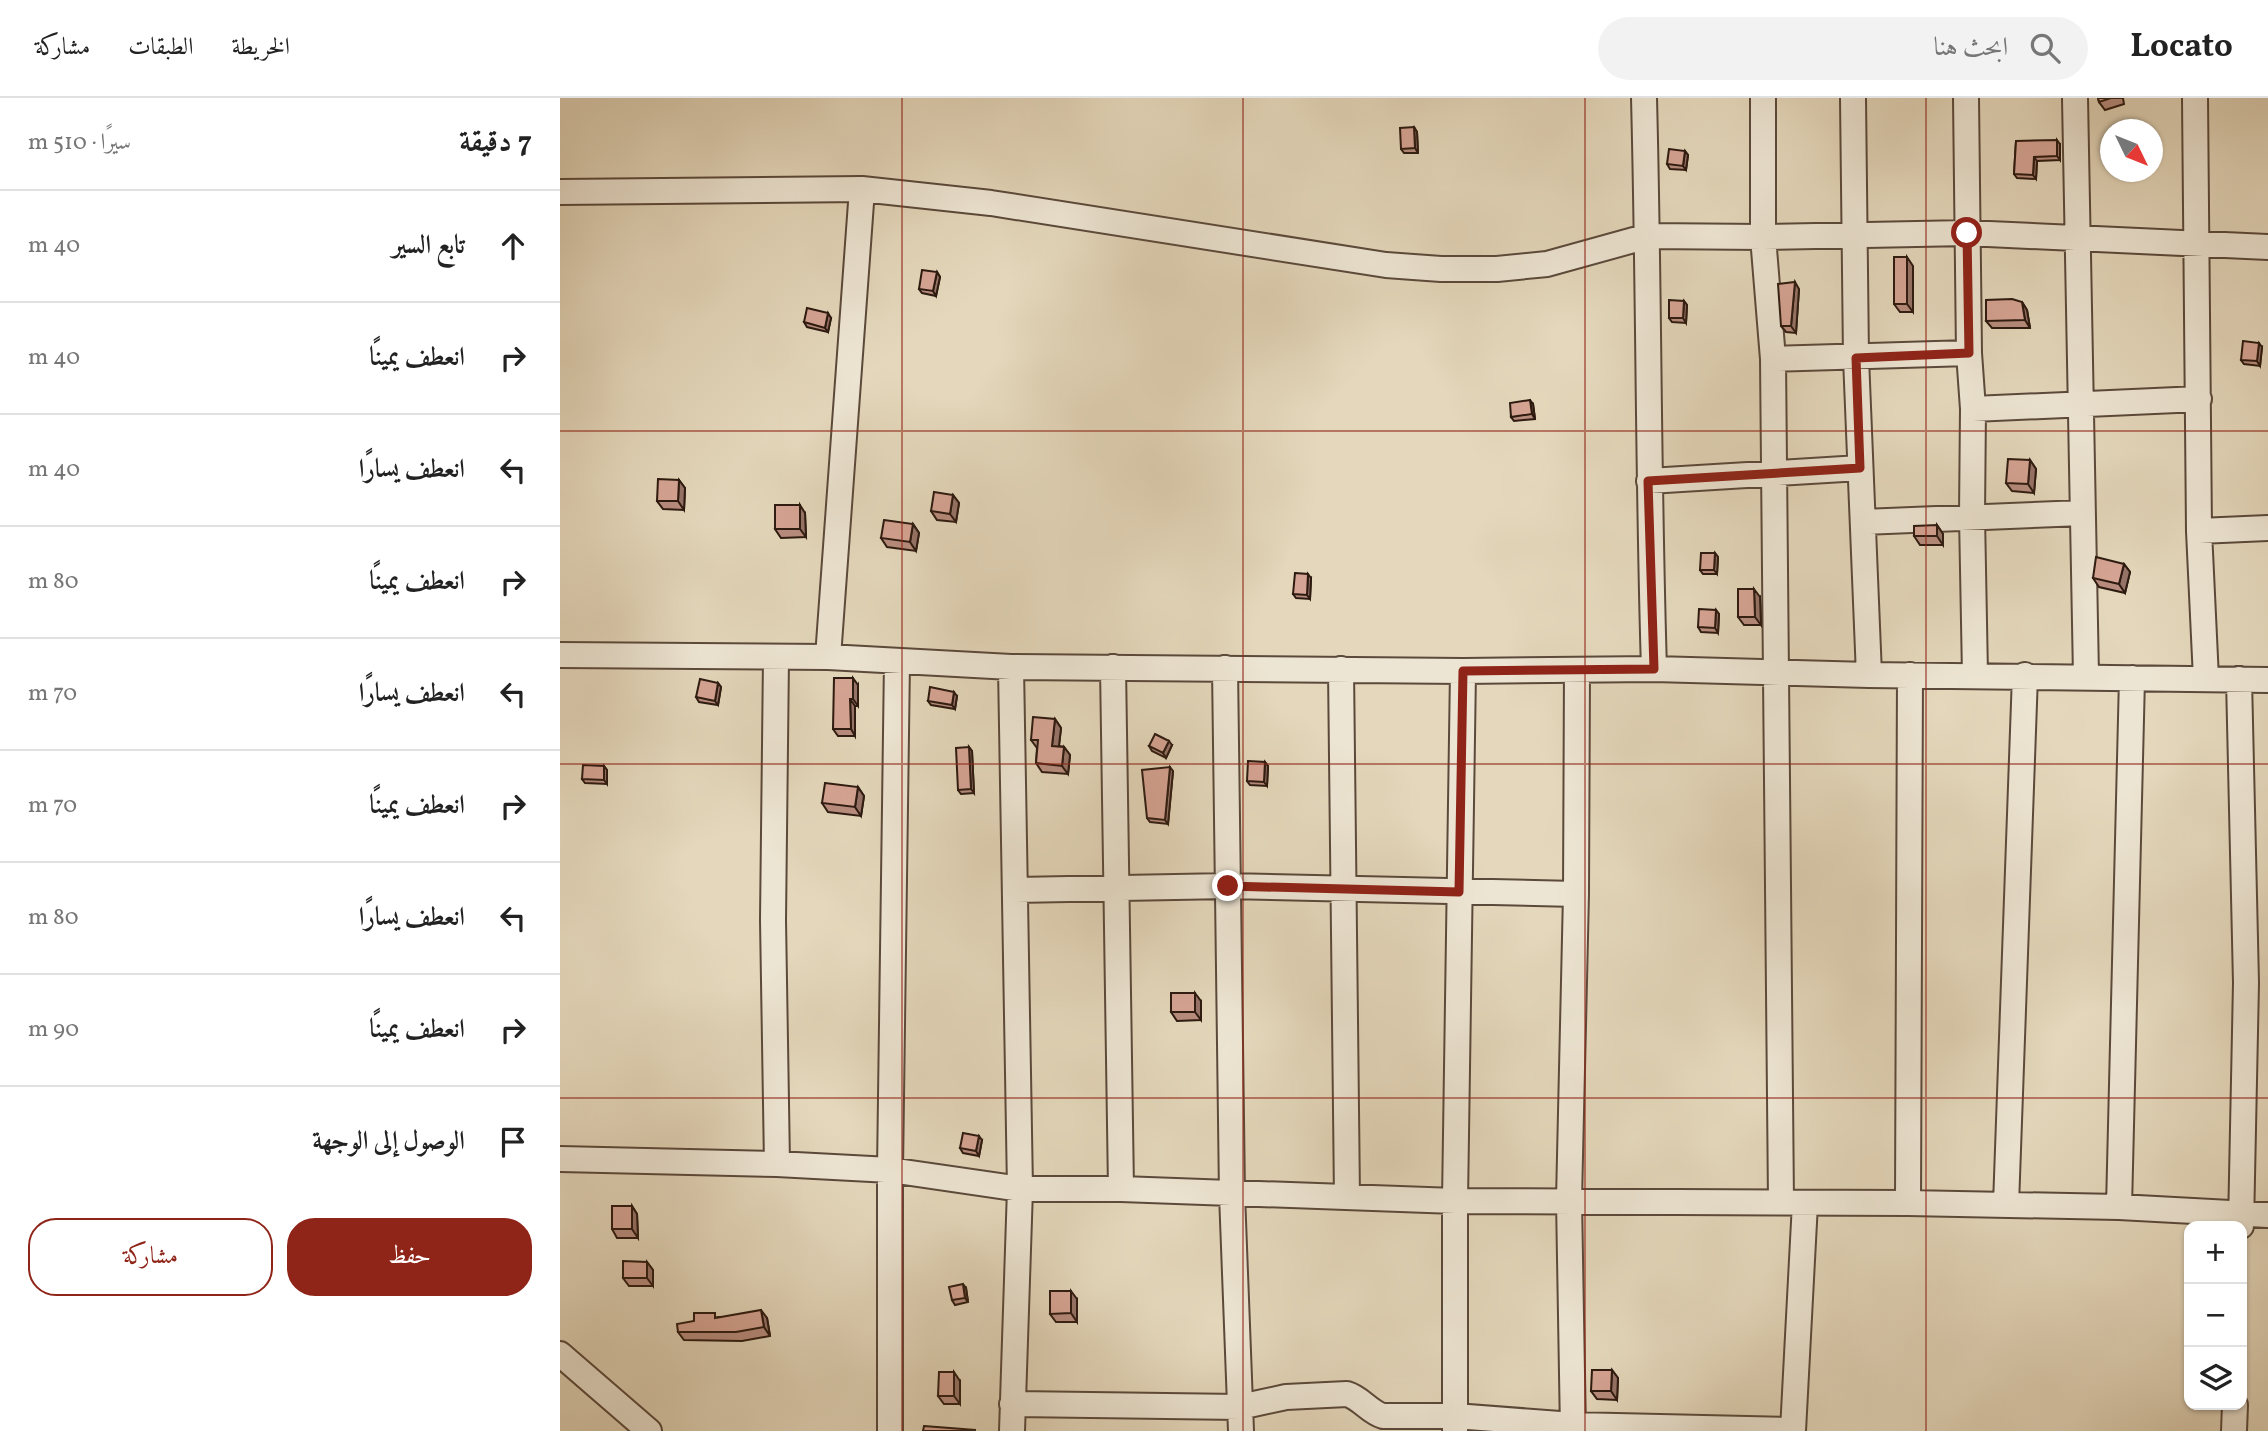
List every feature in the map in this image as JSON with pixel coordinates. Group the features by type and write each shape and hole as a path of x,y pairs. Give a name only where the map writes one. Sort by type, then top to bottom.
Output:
{"street":[{"path":"1644,98 1648,236 1648,481 1654,669"},
{"path":"1012,1404 1240,1419 1286,1397 1347,1394 1382,1416 1455,1424 1793,1430 1793,1203 1776,673 1773,359 1763,237 1763,98"},
{"path":"1853,98 1856,358 1869,675"},
{"path":"1966,98 1969,353 1973,409 1975,675"},
{"path":"2075,98 2086,676"},
{"path":"2195,98 2199,531 2206,679"},
{"path":"828,657 863,189"},
{"path":"560,192 863,189 991,203 1386,265 1427,268 1497,269 1547,264 1648,236 1967,233 2268,247"},
{"path":"1773,359 1969,353"},
{"path":"1973,409 2199,399"},
{"path":"1648,481 1860,468"},
{"path":"1863,522 2082,513"},
{"path":"2199,531 2268,528"},
{"path":"560,655 828,657 1011,667 1463,671 1654,669 1869,675 2268,680"},
{"path":"775,658 773,920 777,1164"},
{"path":"890,1431 890,1170 897,661"},
{"path":"1011,667 1020,1189 1012,1431"},
{"path":"1112,667 1121,1189"},
{"path":"1225,668 1232,1194 1240,1419"},
{"path":"1341,669 1347,1197"},
{"path":"1573,1428 1569,1200 1576,894 1577,670"},
{"path":"1455,1424 1455,1200 1463,671"},
{"path":"1908,1203 1910,675"},
{"path":"2006,1205 2025,675"},
{"path":"2119,1207 2132,678"},
{"path":"2239,679 2257,983 2241,1220"},
{"path":"1015,890 1228,886 1576,894"},
{"path":"560,1159 777,1164 890,1170 1020,1189 1121,1189 1455,1200 2119,1207 2241,1220 2268,1215"},
{"path":"560,1354 649,1431"},
{"path":"2234,1431 2235,1410"}],"building":[{"path":"1414,127 1415,148 1401,149 1400,128"},
{"path":"2057,140 2057,156 2034,157 2033,175 2014,174 2016,141"},
{"path":"1669,149 1685,151 1683,166 1667,164"},
{"path":"1894,257 1907,257 1907,304 1894,304"},
{"path":"922,270 937,272 933,291 919,289"},
{"path":"1795,282 1791,326 1781,326 1778,284"},
{"path":"2012,299 2022,302 2025,320 1986,321 1986,300"},
{"path":"1669,300 1684,301 1683,318 1669,318"},
{"path":"807,308 828,313 825,328 804,322"},
{"path":"2243,341 2259,343 2257,361 2241,360"},
{"path":"1530,400 1532,414 1511,417 1510,403"},
{"path":"2008,459 2030,460 2028,484 2006,483"},
{"path":"658,479 679,480 678,501 657,501"},
{"path":"934,492 953,495 950,514 931,511"},
{"path":"775,505 800,505 800,529 775,529"},
{"path":"884,520 913,524 910,542 881,538"},
{"path":"1937,525 1937,536 1914,536 1914,526"},
{"path":"1701,553 1715,553 1714,570 1700,570"},
{"path":"2096,557 2124,564 2119,584 2093,578"},
{"path":"1295,573 1308,574 1307,595 1293,594"},
{"path":"1738,589 1754,589 1755,617 1738,617"},
{"path":"1699,609 1716,610 1715,628 1698,627"},
{"path":"834,678 853,678 853,699 850,699 851,729 833,729"},
{"path":"700,679 718,683 715,701 696,697"},
{"path":"930,687 954,692 952,705 928,701"},
{"path":"1033,717 1055,719 1052,746 1064,747 1062,766 1036,763 1038,740 1031,740"},
{"path":"1155,734 1169,741 1163,753 1149,746"},
{"path":"969,747 971,789 958,790 956,748"},
{"path":"1248,761 1265,762 1264,782 1247,781"},
{"path":"583,765 604,766 604,780 582,779"},
{"path":"1170,767 1165,820 1147,818 1142,770"},
{"path":"825,783 858,787 855,807 822,803"},
{"path":"1171,993 1195,993 1195,1012 1171,1012"},
{"path":"963,1133 979,1136 976,1151 960,1148"},
{"path":"612,1206 632,1206 632,1229 612,1229"},
{"path":"623,1261 647,1262 647,1278 623,1278"},
{"path":"963,1284 965,1298 952,1300 949,1287"},
{"path":"1050,1291 1071,1291 1071,1313 1050,1314"},
{"path":"761,1310 764,1327 736,1332 678,1332 677,1324 694,1321 694,1313 715,1313 715,1318"},
{"path":"1592,1370 1612,1370 1611,1391 1591,1391"},
{"path":"939,1372 954,1372 954,1396 938,1396"},
{"path":"924,1426 975,1430 975,1431 923,1431"}],"route":[{"path":"1228,886 1459,892 1463,671 1654,669 1648,481 1860,468 1856,358 1969,353 1967,233"}]}
